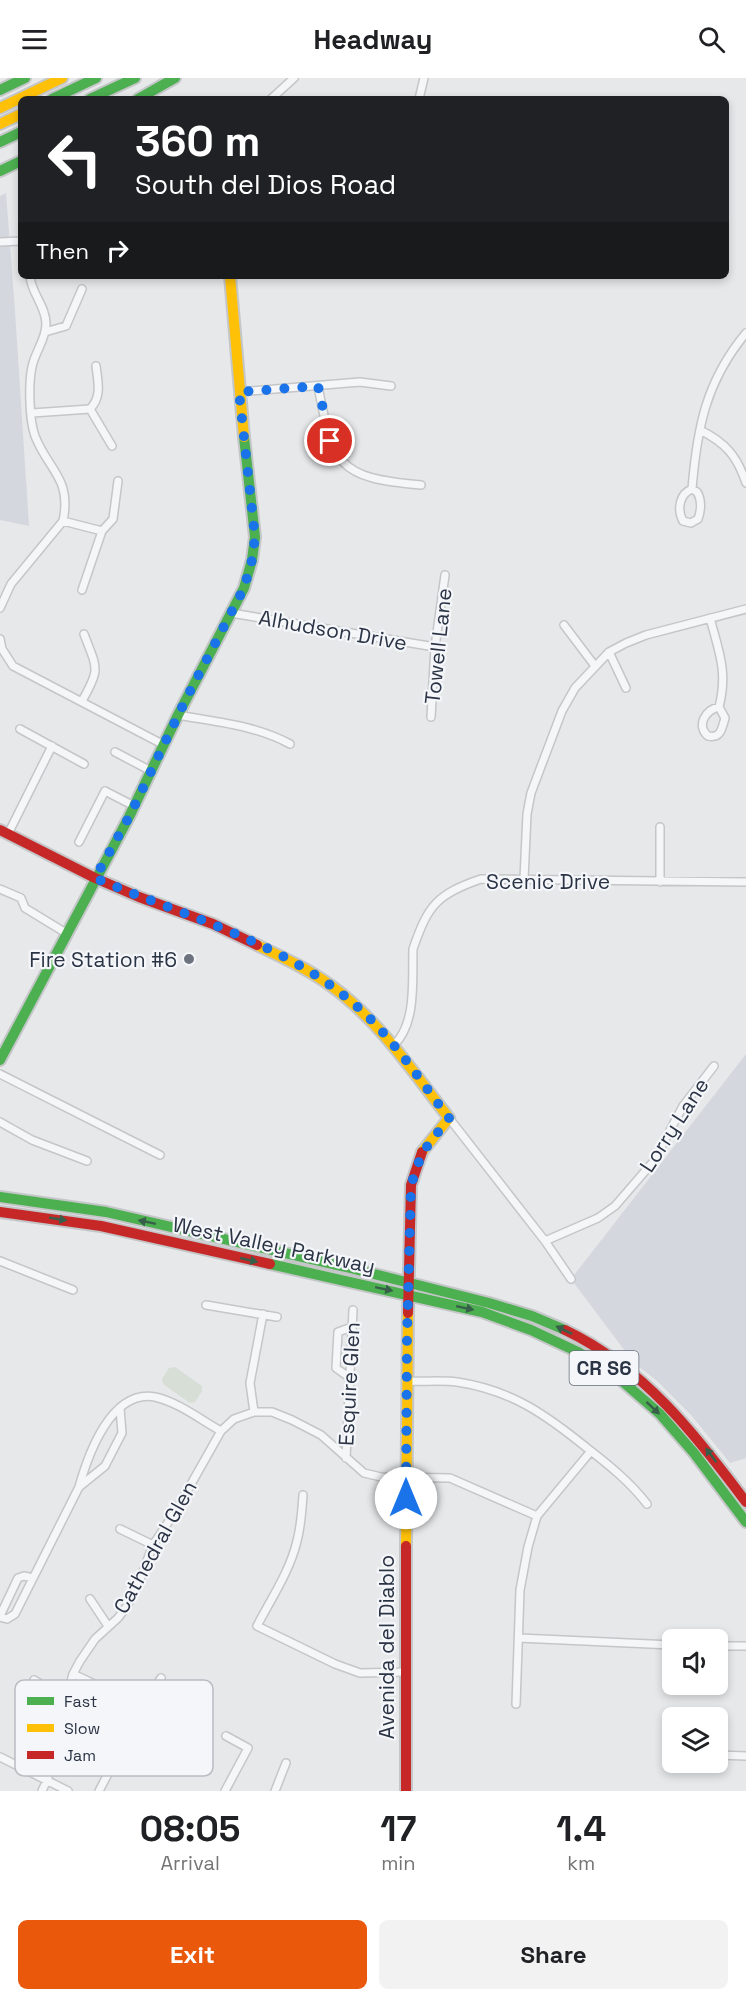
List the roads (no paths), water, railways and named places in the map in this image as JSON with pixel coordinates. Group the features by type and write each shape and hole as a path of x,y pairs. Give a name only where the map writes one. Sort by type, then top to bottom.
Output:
{"main road":[{"path":"0,90 25,78"},
{"path":"25,96 62,78"},
{"path":"58,96 96,78"},
{"path":"96,96 135,78"},
{"path":"143,96 175,78"},
{"path":"0,108 18,99"},
{"path":"0,124 18,115"},
{"path":"0,142 18,133"},
{"path":"0,171 18,163"},
{"path":"0,1060 134,806 244,588 252,560 255,537 239,392 230,279"},
{"path":"4,832 95,878 213,924 302,967 329,984 353,1003 394,1045 449,1118"},
{"name":"Avenida del Diablo","path":"406,1791 406,1381 411,1185 422,1153 449,1118"},
{"name":"West Valley Parkway","path":"0,1197 87,1209 408,1282 523,1312 565,1330 596,1347 645,1383 674,1410 746,1502"},
{"name":"West Valley Parkway","path":"0,1212 101,1226 394,1291 514,1322 569,1346 600,1365 639,1395 686,1443 746,1522"}],"street":[{"path":"274,96 294,78"},
{"path":"420,96 424,78"},
{"path":"0,242 18,241"},
{"path":"0,608 11,584 63,521 66,508 63,483 35,436 30,372 45,332 44,311 30,284 30,279"},
{"path":"45,332 66,326 82,290"},
{"path":"692,489 700,430 706,405 720,369 746,333"},
{"path":"32,413 90,409 96,403 99,393 96,366"},
{"path":"239,392 360,382 391,386"},
{"path":"318,386 330,441 345,464 367,477 381,481 421,485"},
{"path":"90,409 112,446"},
{"path":"700,430 713,436 732,453 740,464 746,483"},
{"path":"82,590 102,531 113,519 118,481"},
{"path":"692,489 701,499 700,516 691,523 683,521 680,514 681,497 692,489"},
{"path":"63,521 102,531"},
{"name":"Towell Lane","path":"431,717 435,647 445,575"},
{"path":"524,879 527,814 531,793 562,711 575,688 609,652 646,635 746,609"},
{"name":"Alhudson Drive","path":"231,613 435,647"},
{"path":"710,618 724,672 719,707"},
{"path":"564,625 595,666"},
{"path":"82,701 95,678 95,666 84,634"},
{"path":"0,639 2,650 13,666 164,744"},
{"path":"609,652 626,688"},
{"path":"178,716 252,728 290,744"},
{"path":"20,729 84,764"},
{"path":"4,832 52,746"},
{"path":"115,752 151,771"},
{"path":"79,842 105,790 134,806"},
{"path":"660,826 660,882"},
{"name":"Scenic Drive","path":"394,1045 406,1027 410,1011 413,949 429,911 444,895 456,887 481,879 746,882"},
{"path":"0,889 21,898 25,908 66,933"},
{"name":"Lorry Lane","path":"544,1241 598,1218 615,1206 653,1162 683,1106 714,1066"},
{"path":"0,1074 160,1155"},
{"path":"449,1118 571,1279"},
{"path":"0,1122 32,1140 87,1161"},
{"path":"0,1261 73,1290"},
{"path":"206,1305 277,1317"},
{"name":"Esquire Glen","path":"345,1458 353,1310"},
{"path":"263,1314 250,1383 254,1412 272,1412 324,1437 364,1473 381,1477 450,1478 537,1516"},
{"path":"350,1378 336,1368 338,1332 352,1327"},
{"path":"406,1381 456,1382 491,1390 522,1402 551,1419 591,1451 632,1485 647,1504"},
{"path":"33,1578 24,1576 18,1578 0,1616 7,1619 15,1614 79,1487 84,1469 109,1417 120,1408 139,1397 155,1397 220,1431"},
{"path":"79,1487 105,1466 122,1433 120,1408"},
{"name":"Cathedral Glen","path":"71,1680 80,1661 95,1639 118,1618 127,1606 153,1545 177,1509 220,1431 234,1419 254,1412"},
{"path":"516,1704 520,1590 528,1547 537,1516 591,1451"},
{"path":"303,1495 302,1519 297,1543 289,1565 257,1626 335,1664 360,1672 406,1672"},
{"path":"120,1529 153,1545"},
{"path":"90,1599 108,1626"},
{"path":"519,1638 662,1644"},
{"path":"728,1646 746,1646"},
{"path":"73,1674 86,1680"},
{"path":"225,1791 248,1748 226,1736"},
{"path":"728,1755 746,1756"},
{"path":"0,1757 15,1764"},
{"path":"275,1791 286,1763"},
{"path":"39,1776 68,1791"},
{"name":"Cathedral Glen","path":"42,1791 48,1776"},
{"path":"99,1791 107,1776"}],"place":[{"name":"Fire Station #6","path":"189,959"}]}
